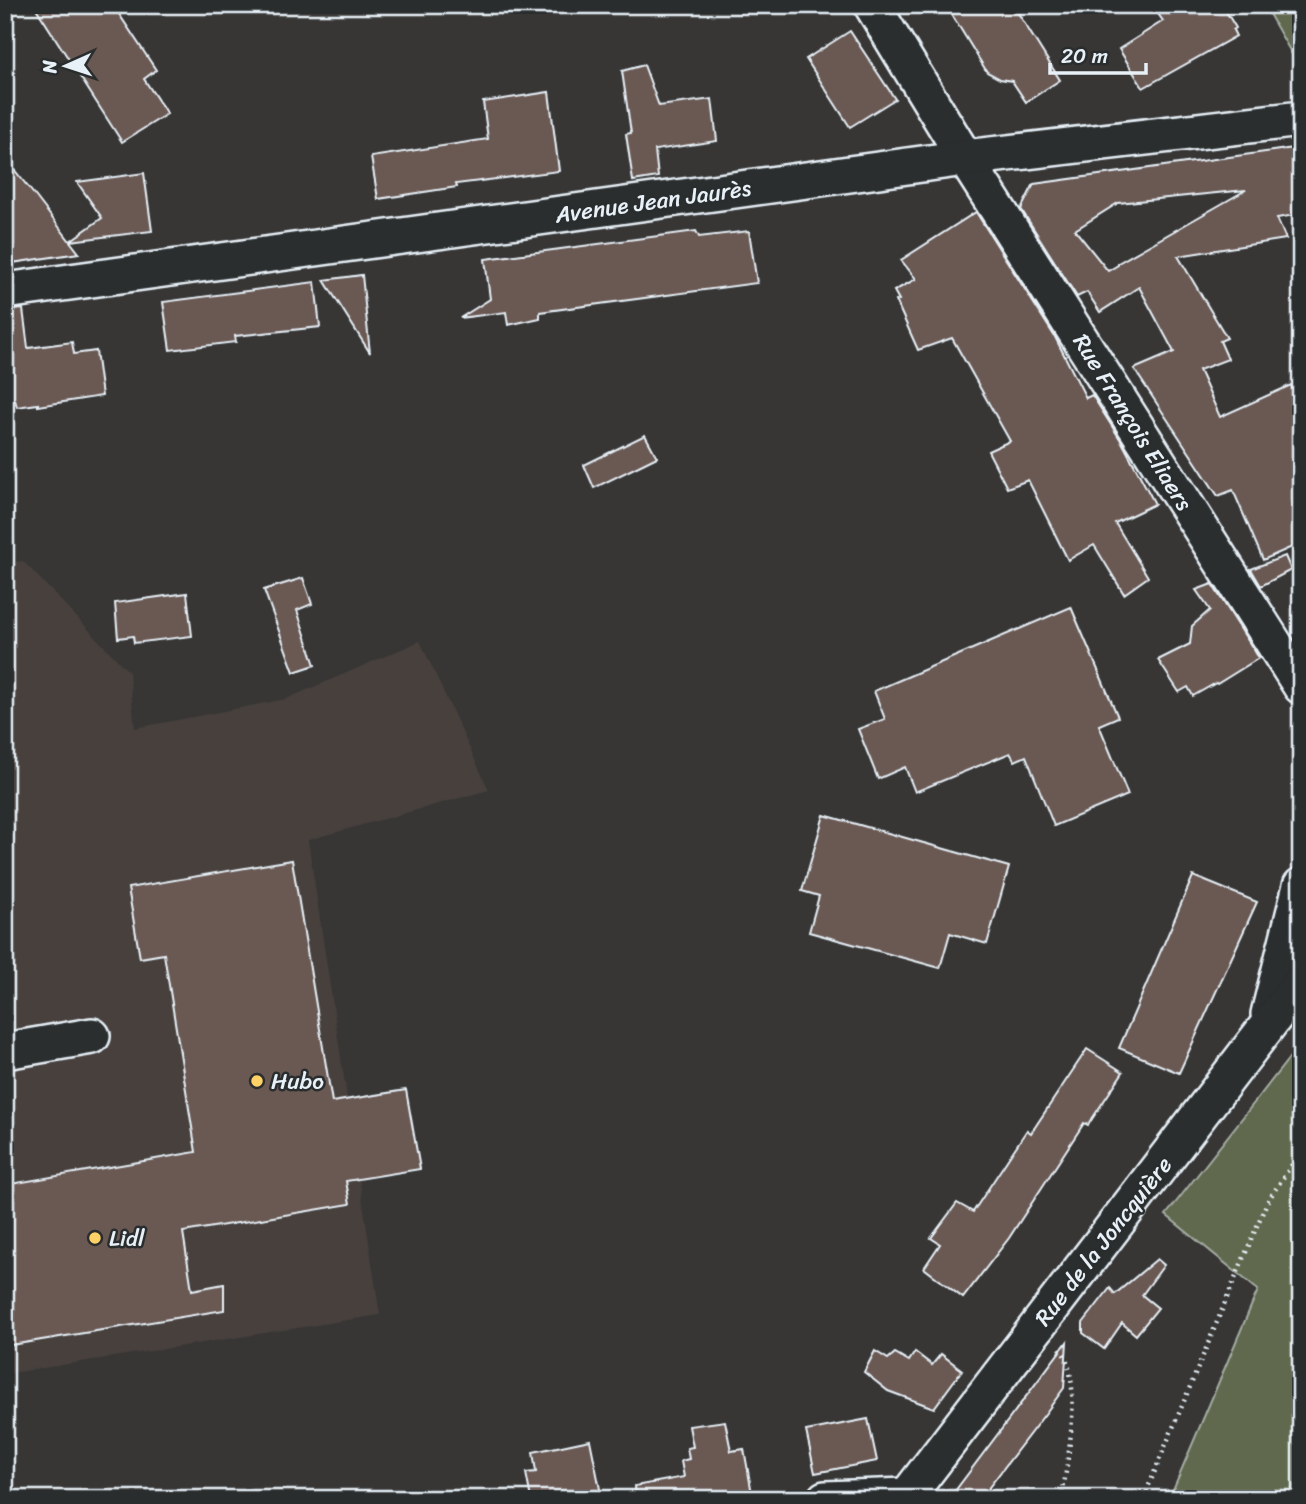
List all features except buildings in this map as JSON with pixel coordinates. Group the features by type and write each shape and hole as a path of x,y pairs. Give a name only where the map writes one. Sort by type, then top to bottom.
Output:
{"street":[{"name":"Rue François Eliaers","path":"872,5 965,158 1301,686"},
{"name":"Avenue Jean Jaurès","path":"5,290 965,158 1301,119"},
{"path":"1265,1028 1301,886"},
{"name":"Rue de la Joncquière","path":"906,1497 1301,982"},
{"path":"5,1051 92,1036"},
{"path":"825,1499 906,1497"}],"path":[{"path":"1146,1499 1147,1489 1267,1202 1301,1151"},
{"path":"1040,1323 1067,1358 1073,1408 1062,1499"}],"shaded area":[{"path":"23,561 129,672 135,728 286,699 420,641 489,790 308,840 380,1315 5,1374 5,563"}],"green space":[{"path":"1264,5 1301,5 1301,70"},
{"path":"1301,1043 1301,1499 1169,1499 1258,1290 1166,1215"}],"place":[{"name":"Hubo","path":"257,1081"},
{"name":"Lidl","path":"95,1238"}]}
